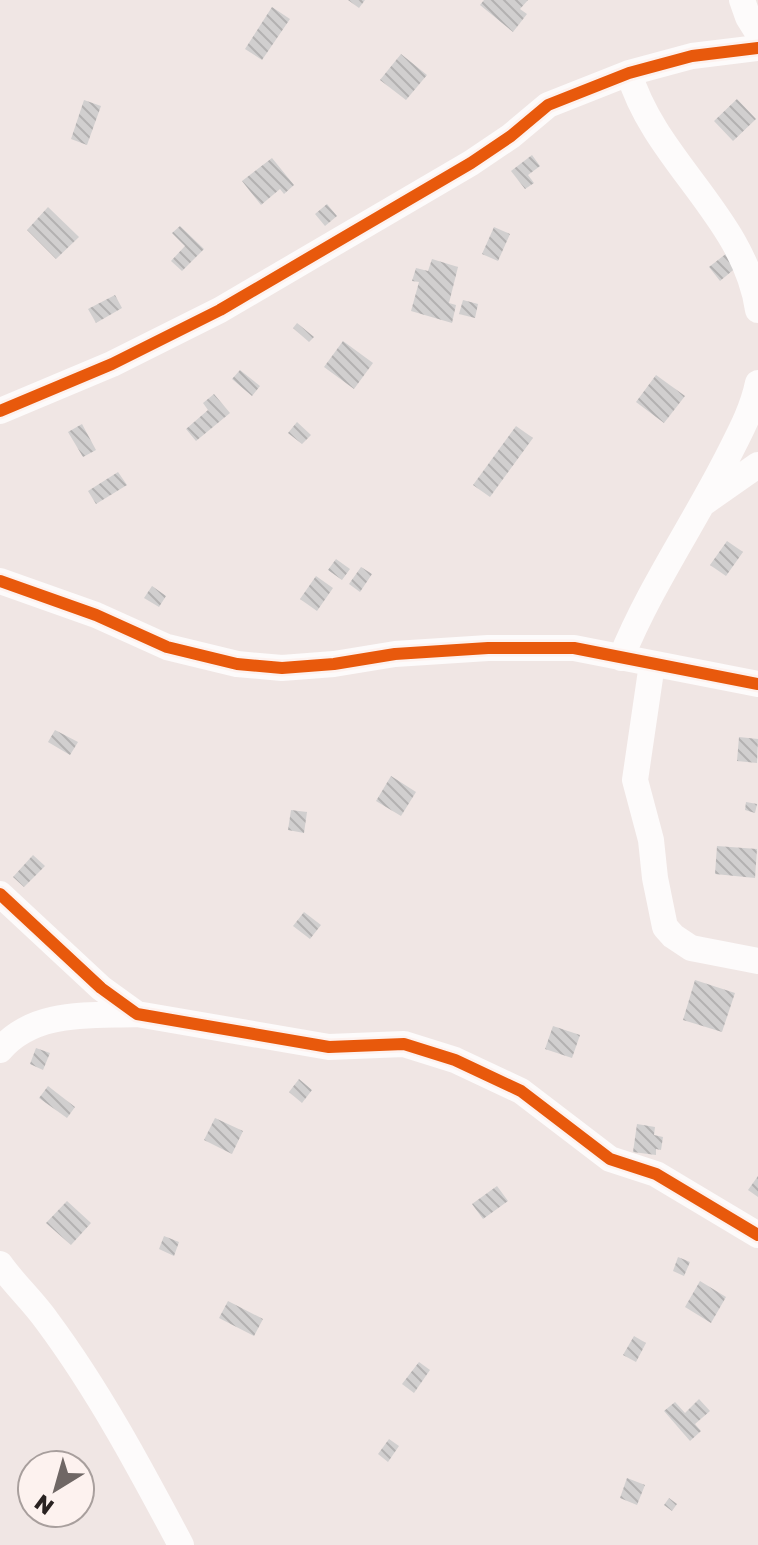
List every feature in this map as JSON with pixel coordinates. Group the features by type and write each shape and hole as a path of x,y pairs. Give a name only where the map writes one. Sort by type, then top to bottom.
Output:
{"street":[{"path":"742,0 758,33"},
{"path":"0,411 112,364 220,310 471,163 511,136 548,105 629,73 692,56 758,48"},
{"path":"629,73 636,97 654,130 712,208 740,254 755,285 758,310"},
{"path":"621,658 639,614 704,502 754,406 758,383"},
{"path":"704,502 758,465"},
{"path":"0,581 96,615 167,647 237,664 282,668 334,664 395,654 488,648 574,648 758,684"},
{"path":"652,664 635,780 651,840 665,927 691,948 758,961"},
{"path":"0,894 101,988 137,1014"},
{"path":"0,1050 20,1033 48,1019 137,1014 329,1047 404,1044 455,1060 521,1091 610,1159 656,1174 758,1235"},
{"path":"0,1264 46,1320 87,1379 141,1469 181,1545"}],"building":[{"path":"348,0 365,0 359,8"},
{"path":"484,0 528,0 520,9 527,14 513,32 480,5"},
{"path":"272,7 290,19 262,60 245,49"},
{"path":"401,54 427,75 406,100 380,80"},
{"path":"737,99 756,119 733,141 714,121"},
{"path":"84,100 101,106 87,145 71,139"},
{"path":"532,155 540,166 528,175 534,183 525,189 511,171"},
{"path":"272,158 294,185 284,194 280,189 261,205 242,181"},
{"path":"327,204 337,216 325,226 315,214"},
{"path":"48,207 79,237 56,259 27,230"},
{"path":"180,226 204,249 182,271 171,261 185,246 172,233"},
{"path":"494,227 510,234 498,261 482,254"},
{"path":"727,253 738,266 720,281 709,267"},
{"path":"432,259 458,267 449,303 456,305 452,323 411,311 419,282 412,281 416,268 428,271"},
{"path":"115,295 122,308 96,323 88,309"},
{"path":"463,300 478,304 475,318 459,314"},
{"path":"297,323 314,337 309,342 293,328"},
{"path":"343,341 373,363 354,389 324,367"},
{"path":"240,370 260,386 252,396 232,379"},
{"path":"656,375 685,396 664,423 636,402"},
{"path":"214,394 230,413 196,441 186,429 208,410 203,403"},
{"path":"297,422 311,435 302,444 288,433"},
{"path":"82,424 96,450 83,457 68,432"},
{"path":"516,426 533,438 490,497 473,485"},
{"path":"118,472 127,485 96,504 88,491"},
{"path":"727,541 743,552 726,576 710,565"},
{"path":"336,559 350,569 342,580 328,570"},
{"path":"361,567 372,574 360,592 349,584"},
{"path":"316,576 333,588 317,611 300,599"},
{"path":"152,586 166,596 159,607 144,598"},
{"path":"55,730 78,742 70,755 48,742"},
{"path":"739,737 758,739 757,763 737,761"},
{"path":"391,776 416,792 401,816 376,801"},
{"path":"746,802 757,804 755,813 745,810"},
{"path":"291,810 307,812 304,833 288,830"},
{"path":"717,846 757,849 755,878 715,874"},
{"path":"33,855 45,866 24,887 13,877"},
{"path":"304,912 321,925 310,939 293,926"},
{"path":"695,980 735,993 722,1032 683,1020"},
{"path":"553,1026 580,1035 572,1058 545,1049"},
{"path":"36,1048 50,1053 43,1070 30,1064"},
{"path":"299,1079 312,1090 302,1103 289,1092"},
{"path":"48,1086 75,1107 67,1118 39,1098"},
{"path":"215,1118 243,1131 232,1154 204,1140"},
{"path":"637,1124 655,1127 654,1135 663,1137 661,1150 656,1149 656,1155 633,1152"},
{"path":"758,1176 758,1197 748,1190"},
{"path":"497,1186 508,1201 483,1219 472,1204"},
{"path":"67,1201 91,1223 71,1245 46,1223"},
{"path":"164,1236 179,1242 174,1256 159,1249"},
{"path":"678,1257 690,1262 684,1276 673,1271"},
{"path":"700,1281 726,1297 711,1323 685,1307"},
{"path":"228,1301 263,1319 254,1336 219,1318"},
{"path":"634,1336 646,1343 636,1362 623,1355"},
{"path":"419,1362 430,1370 414,1393 402,1384"},
{"path":"699,1399 710,1411 695,1424 701,1431 690,1441 664,1411 675,1402 685,1413"},
{"path":"389,1439 399,1446 388,1462 378,1454"},
{"path":"627,1478 645,1485 637,1505 620,1498"},
{"path":"669,1498 677,1504 672,1511 664,1505"}],"cycle path":[{"path":"0,411 112,364 220,310 471,163 511,136 548,105 629,73 692,56 758,48"},
{"path":"0,581 96,615 167,647 237,664 282,668 334,664 395,654 488,648 574,648 758,684"},
{"path":"0,894 101,988 137,1014 329,1047 404,1044 455,1060 521,1091 610,1159 656,1174 758,1235"}]}
